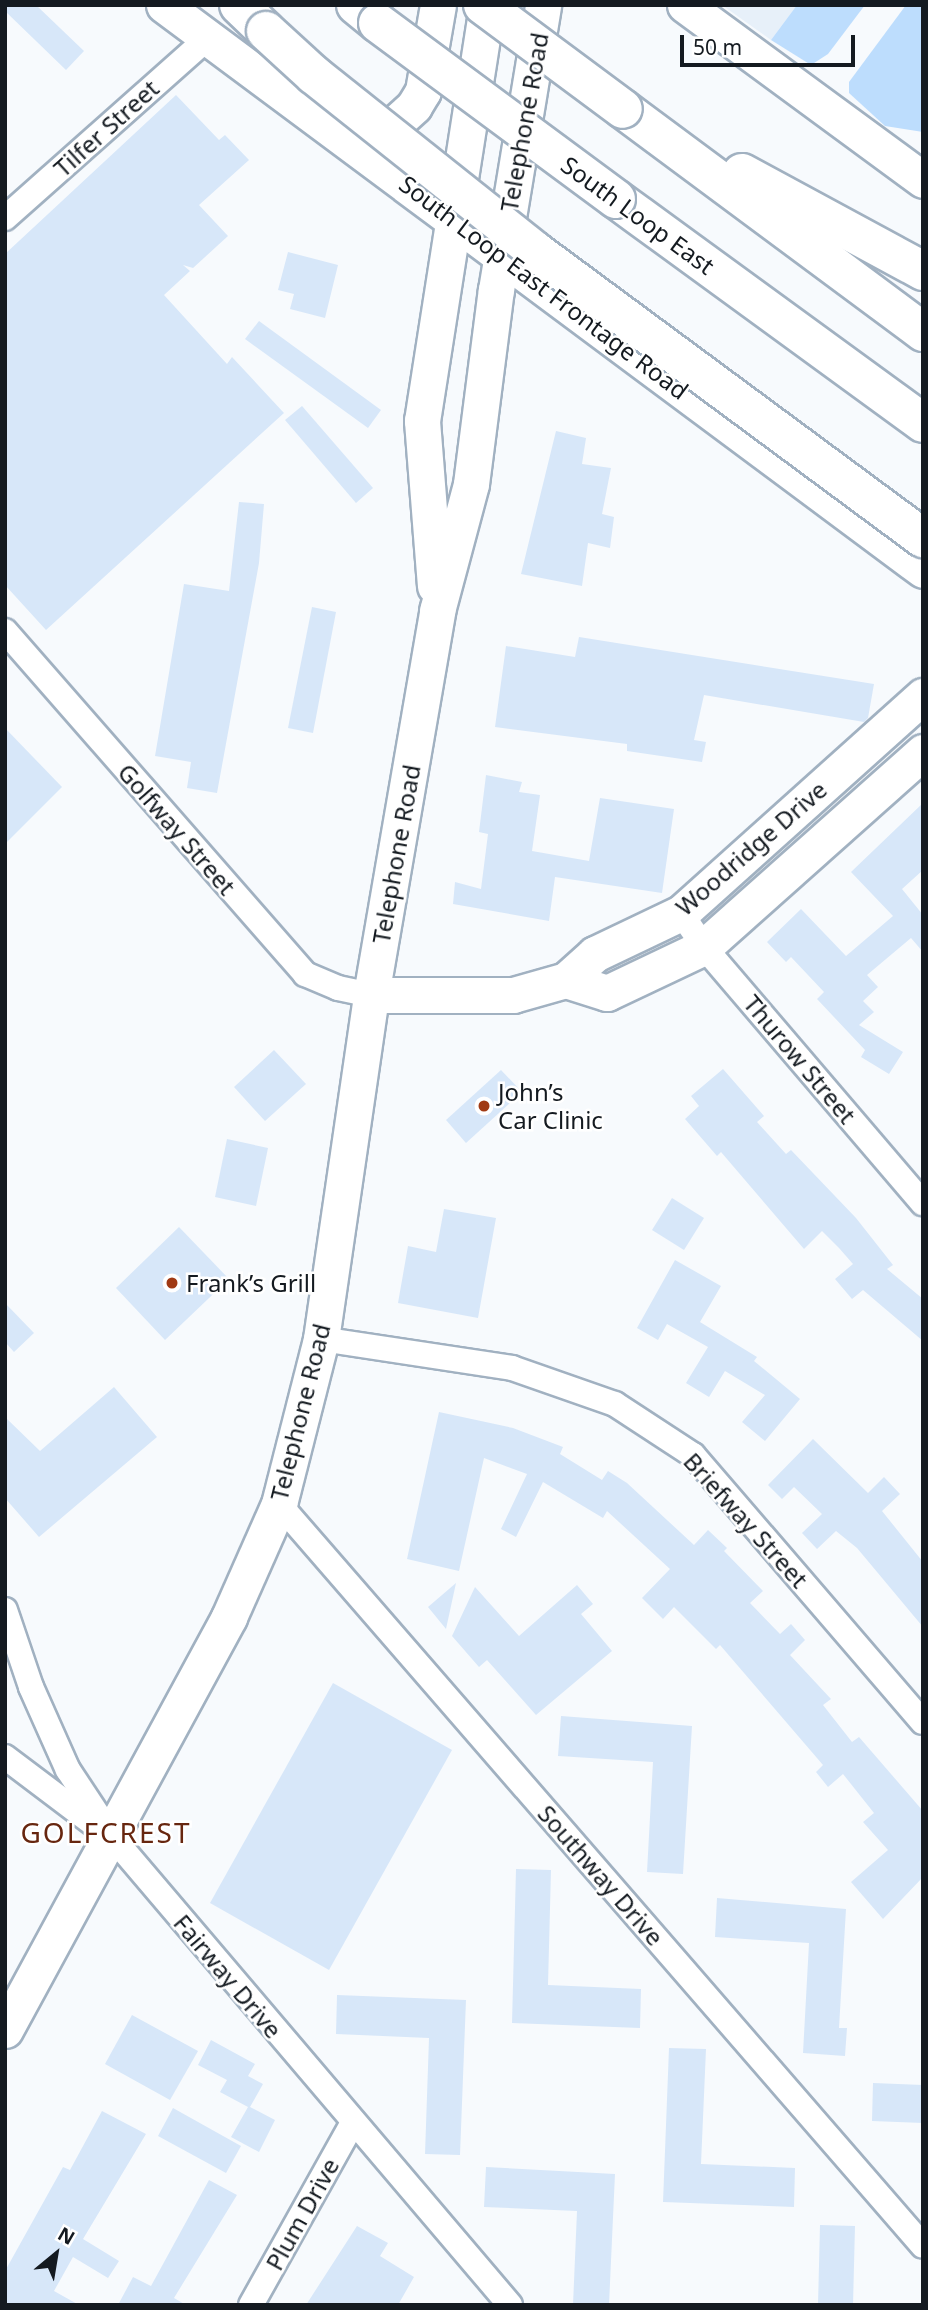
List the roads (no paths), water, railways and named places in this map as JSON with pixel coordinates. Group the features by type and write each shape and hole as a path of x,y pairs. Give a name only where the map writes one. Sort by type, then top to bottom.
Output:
{"highway":[{"path":"239,5 266,31 525,243 923,538"},
{"path":"485,5 923,332"},
{"name":"South Loop East","path":"367,14 923,423"},
{"path":"623,109 923,271"}],"main road":[{"name":"South Loop East Frontage Road","path":"164,5 340,133 923,570"},
{"path":"340,133 368,133 405,118 423,91 438,5"},
{"name":"Telephone Road","path":"437,611 422,421 450,218 485,5"},
{"name":"Telephone Road","path":"5,2029 113,1838 229,1617 279,1504 321,1339 371,995 437,611 471,484 501,254 543,5"},
{"path":"685,5 923,180"},
{"name":"Woodridge Drive","path":"371,995 513,995 566,980 595,954 681,913 923,696"},
{"name":"Woodridge Drive","path":"566,980 607,993 704,947 923,752"}],"street":[{"name":"Tilfer Street","path":"5,218 208,38"},
{"name":"Golfway Street","path":"5,631 305,974 338,988 371,995"},
{"name":"Thurow Street","path":"681,913 704,947 923,1203"},
{"name":"Briefway Street","path":"321,1339 512,1368 615,1404 693,1455 923,1722"},
{"name":"Southway Drive","path":"279,1504 923,2246"},
{"name":"Fairway Drive","path":"5,1610 31,1687 68,1770 113,1838 352,2123 510,2305"},
{"path":"5,1757 113,1838"},
{"name":"Plum Drive","path":"251,2305 352,2123"}],"place":[{"name":"John’s Car Clinic","path":"484,1106"},
{"name":"Frank’s Grill","path":"172,1283"}],"district":[{"name":"GOLFCREST","path":"106,1832"}]}
